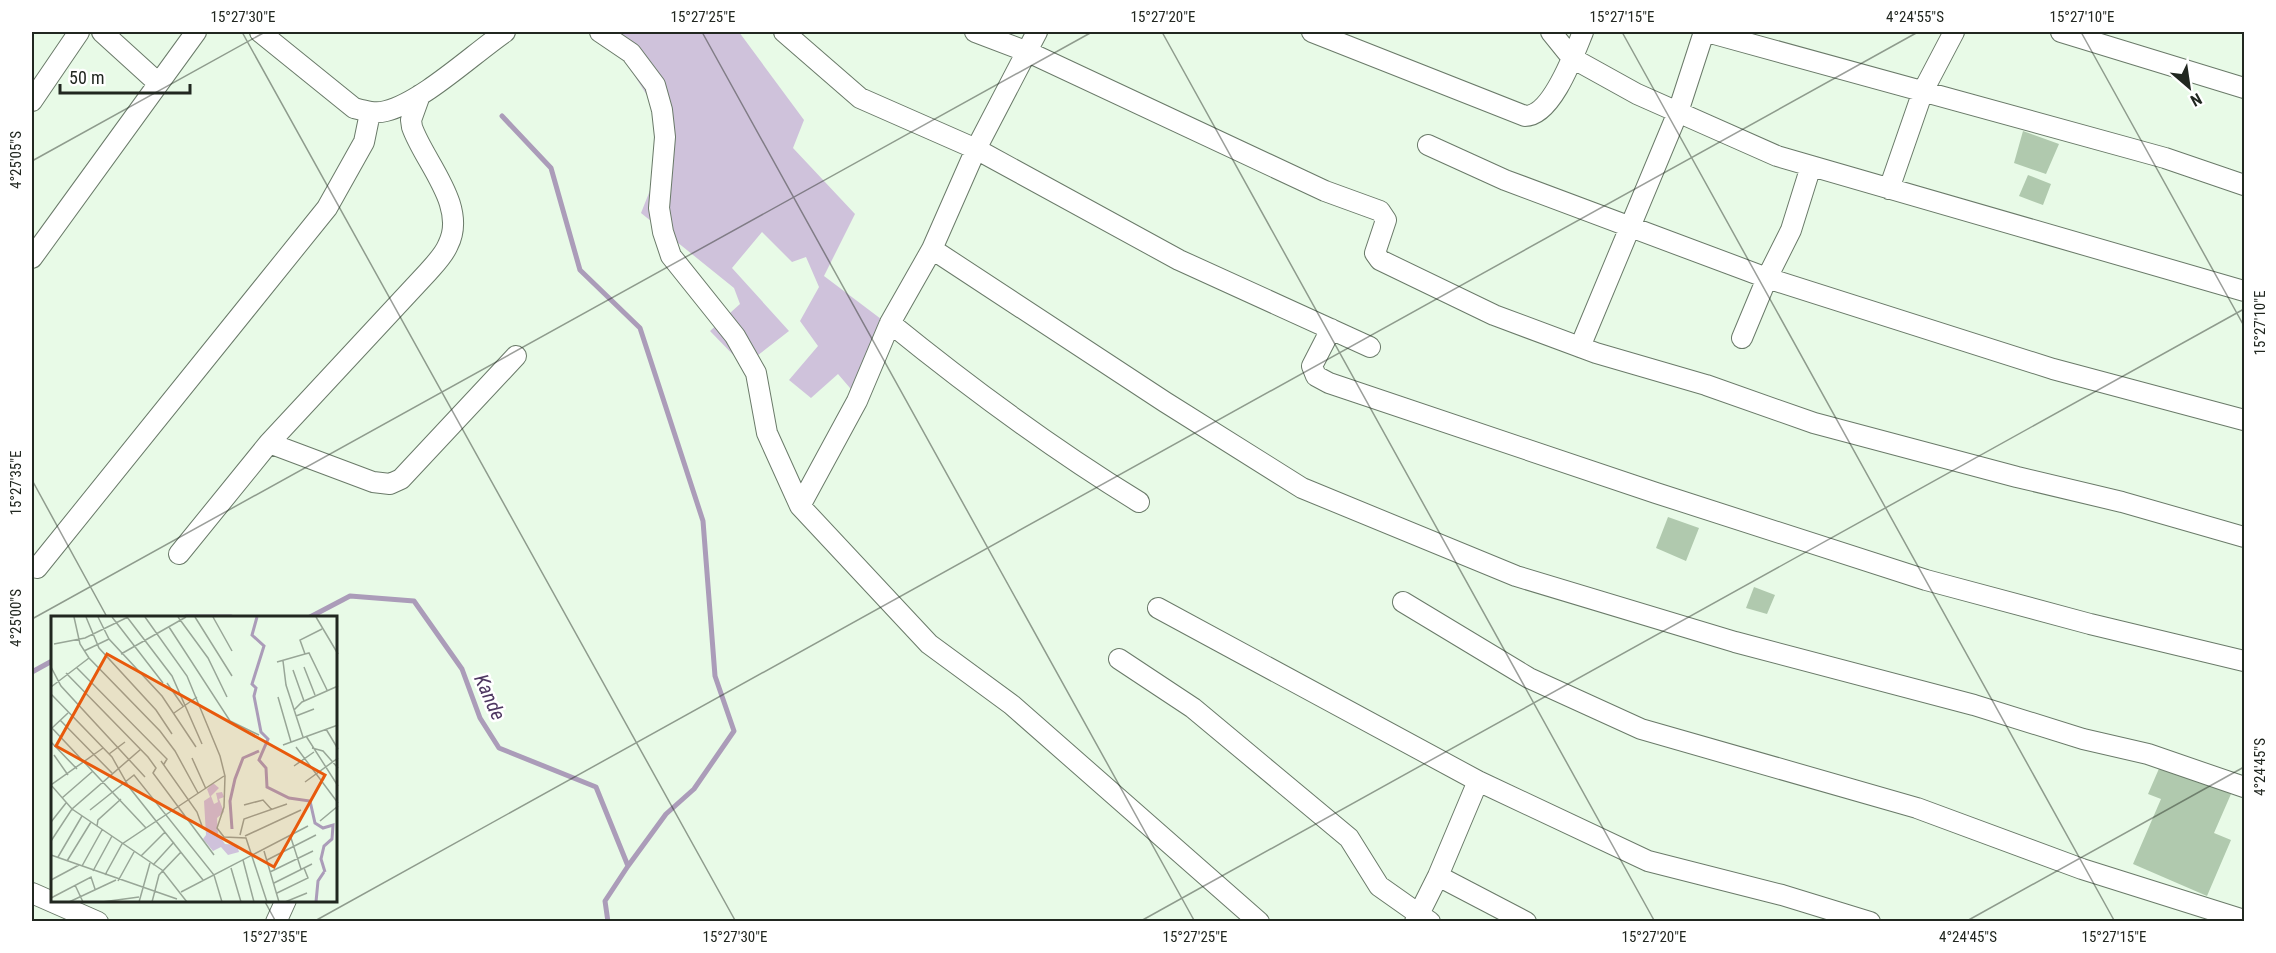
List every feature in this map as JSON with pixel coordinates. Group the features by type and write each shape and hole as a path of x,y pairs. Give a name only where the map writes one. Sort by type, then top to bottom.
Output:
{"street":[{"path":"32,101 79,32"},
{"path":"102,32 157,82"},
{"path":"32,258 157,82 196,32"},
{"path":"260,32 354,108 370,112 386,111 420,95 505,32"},
{"path":"600,32 631,53 655,85 662,110 665,137 659,208 663,232 671,256 735,336 756,373 767,433 800,506 929,644 1012,705 1260,921"},
{"path":"784,32 860,98 976,149 1179,260 1370,347"},
{"path":"975,32 1028,52 1325,191 1380,211 1386,220 1375,253 1385,264 1494,315 1580,347 1706,385 1814,423 2017,477 2143,507 2244,537"},
{"path":"800,506 857,401 890,323 932,249 976,149 1037,32"},
{"path":"1312,32 1525,116 1533,116 1546,107 1583,32"},
{"path":"1551,32 1572,58 1637,94 1777,156 2244,291"},
{"path":"1580,347 1678,112 1706,32 2165,158 2244,185"},
{"path":"1889,189 1923,92 1954,32"},
{"path":"2061,32 2244,88"},
{"path":"179,554 269,443 428,272 449,245 454,226 448,202 412,127 411,120 420,95"},
{"path":"37,568 327,208 364,142 370,112"},
{"path":"1428,145 1505,180 1767,278 2053,369 2244,420"},
{"path":"1742,338 1767,278 1791,230 1811,166"},
{"path":"932,249 1165,402 1302,488 1516,576 1735,642 1974,705 2083,739 2148,754 2244,787"},
{"path":"890,323 973,391 1045,442 1139,502"},
{"path":"1331,329 1312,366 1316,376 1329,383 1656,493 1926,580 2090,624 2244,661"},
{"path":"269,443 373,482 390,484 400,478 516,356"},
{"path":"1403,602 1529,678 1641,729 1917,808 2082,869 2244,920"},
{"path":"1158,608 1478,781 1648,861 1782,895 1870,921"},
{"path":"1119,659 1193,708 1349,838 1379,886 1421,919 1478,781"},
{"path":"1438,876 1526,921"},
{"path":"32,893 51,901"},
{"path":"55,902 85,914"},
{"path":"276,921 285,902"}],"shaded area":[{"path":"607,32 739,32 804,120 793,148 855,214 824,276 885,322 856,395 838,374 811,398 789,380 818,346 800,321 819,287 806,257 792,262 762,232 732,268 789,331 744,366 710,331 740,304 734,288 641,213 672,135"}],"building":[{"path":"2023,131 2059,144 2046,174 2014,163"},
{"path":"2028,175 2051,184 2043,205 2019,196"},
{"path":"1668,517 1699,528 1686,561 1656,548"},
{"path":"1754,587 1775,595 1767,614 1746,608"},
{"path":"2161,764 2231,794 2214,833 2231,840 2207,896 2133,864 2161,799 2148,794"}],"waterway":[{"path":"502,116 551,168 580,270 640,328 703,521 715,676 734,731 694,789 666,814 628,866"},
{"name":"Kande","path":"312,616 350,596 414,601 462,669 480,718 499,748 596,787 628,866 605,901 608,922"},
{"name":"Kande","path":"32,672 51,662"}]}
